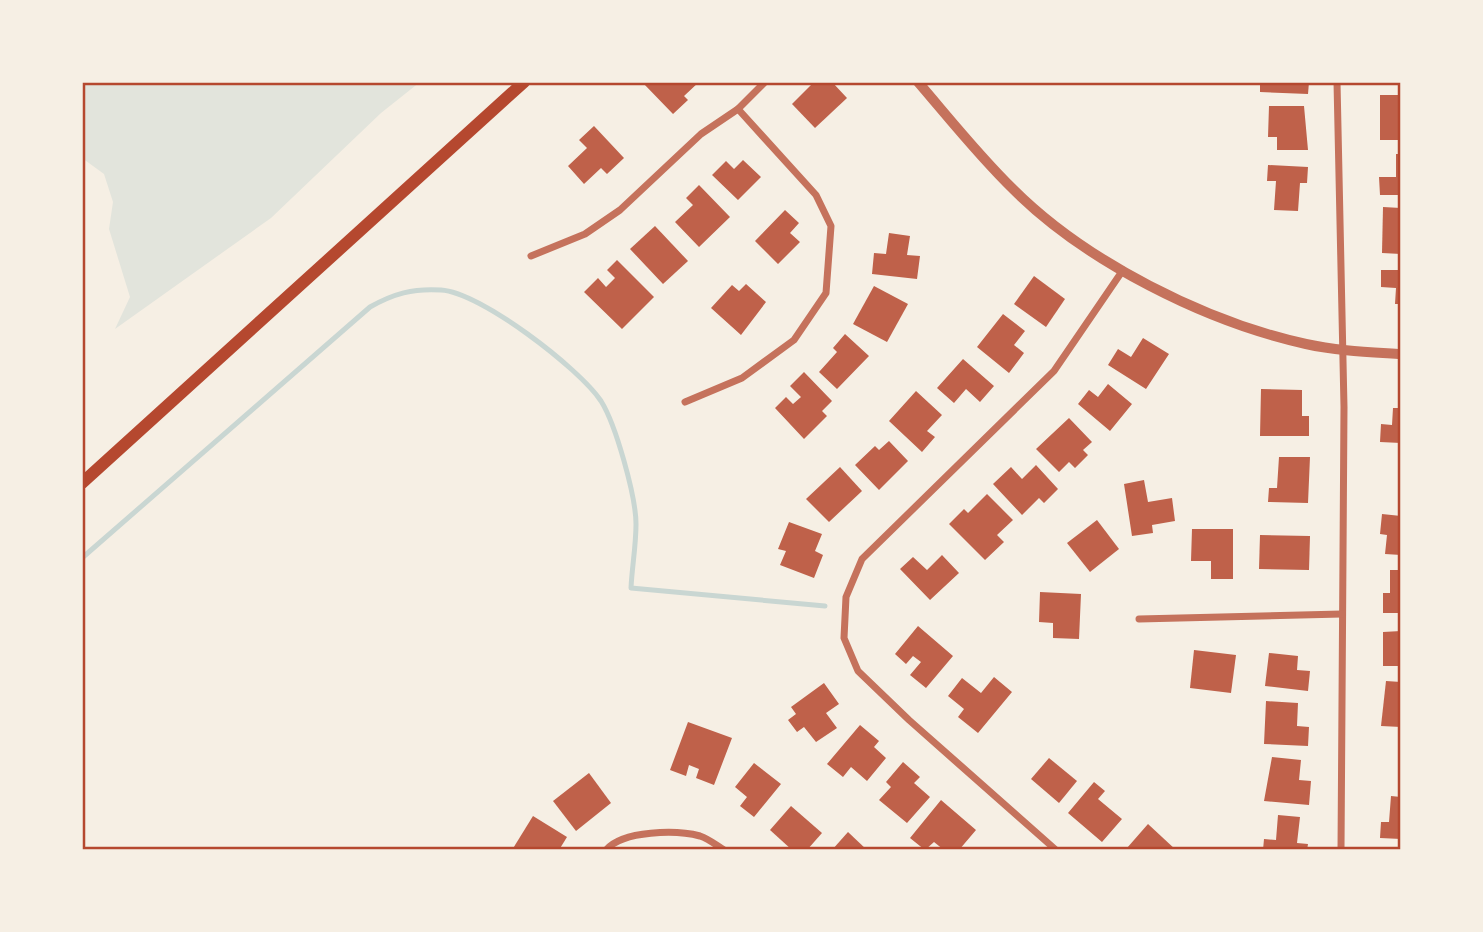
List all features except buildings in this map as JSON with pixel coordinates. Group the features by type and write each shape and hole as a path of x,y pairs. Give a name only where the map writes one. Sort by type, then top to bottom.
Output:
{"main road":[{"path":"82,482 524,82"}],"street":[{"path":"531,256 585,234 620,210 701,134 738,108 765,82"},
{"path":"918,82 1014,190 1058,227 1122,270 1206,311 1262,332 1306,344 1401,354"},
{"path":"1337,82 1342,349 1341,850"},
{"path":"685,402 742,378 794,340 826,293 831,226 816,195 738,108"},
{"path":"1056,850 909,720 858,671 844,638 846,597 862,559 1054,371 1122,270"},
{"path":"1139,619 1342,614"},
{"path":"606,850 633,837 670,831 703,837 724,850"}],"shaded area":[{"path":"82,82 420,82 381,113 271,218 115,329 130,297 109,229 113,202 104,174 82,158"}],"waterway":[{"path":"82,558 370,307 404,293 441,290 458,294 503,317 551,352 601,401 619,443 635,512 631,588 825,606"}]}
